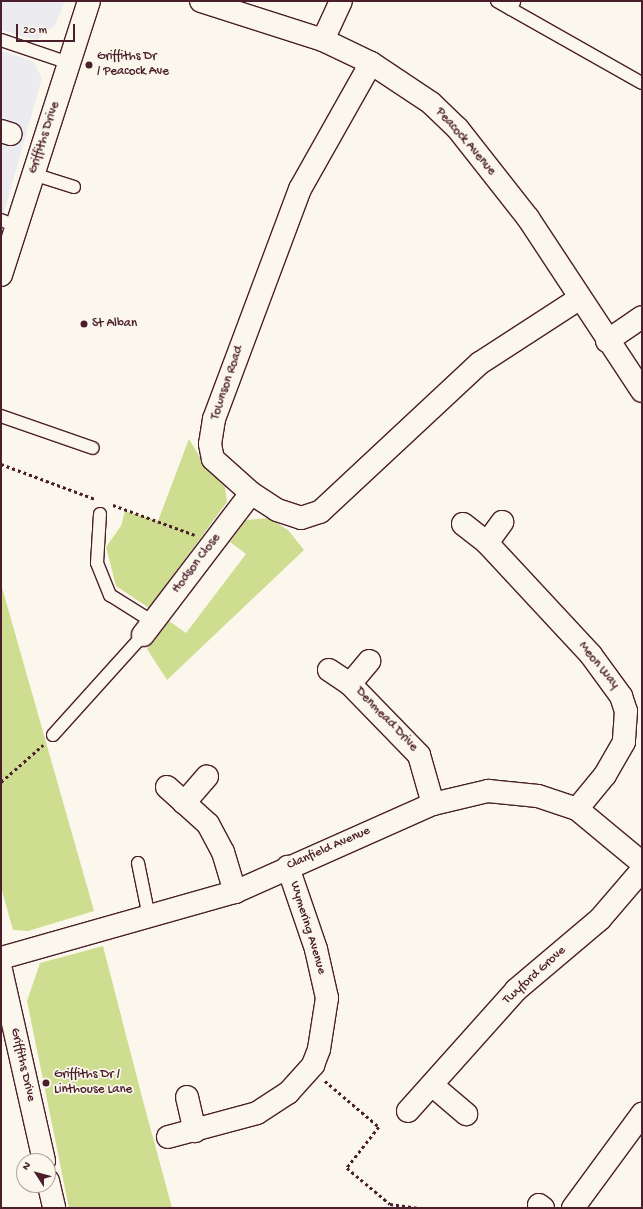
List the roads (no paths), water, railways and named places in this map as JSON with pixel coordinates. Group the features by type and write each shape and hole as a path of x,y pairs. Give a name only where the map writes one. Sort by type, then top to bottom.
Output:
{"street":[{"name":"Griffiths Drive","path":"1,275 9,223 34,174 68,63 89,1"},
{"name":"Peacock Avenue","path":"200,1 323,40 372,63 431,102 458,129 528,218 607,341 642,391"},
{"path":"323,40 341,1"},
{"name":"Townson Road","path":"372,63 300,189 214,419 210,444 213,459 251,494 289,515 301,518 320,512 480,363 580,298"},
{"path":"607,341 642,318"},
{"name":"Hodson Close","path":"148,628 251,494"},
{"path":"488,543 502,522"},
{"name":"Meon Way","path":"463,524 488,543 591,655 622,696 626,711 624,742 605,774 578,809"},
{"name":"Denmead Drive","path":"350,684 369,661"},
{"name":"Denmead Drive","path":"329,670 350,684 419,755 432,804"},
{"path":"184,803 207,777"},
{"path":"167,787 208,824 224,852 235,892"},
{"name":"Clanfield Avenue","path":"1,958 235,892 288,867 432,804 488,790 538,796 578,809 642,863"},
{"name":"Wymering Avenue","path":"168,1137 195,1131 257,1113 288,1092 310,1069 319,1049 327,998 316,950 288,867"},
{"name":"Twyford Grove","path":"408,1111 516,990 600,919 642,870"},
{"name":"Griffiths Drive","path":"1,970 42,1153"},
{"path":"432,1085 466,1114"},
{"path":"187,1097 195,1131"},
{"path":"573,1208 642,1114"},
{"path":"51,1193 54,1208"}],"lane":[{"path":"497,1 513,5 642,83"},
{"path":"1,40 68,63"},
{"path":"34,174 74,187"},
{"path":"1,416 93,448"},
{"path":"53,735 148,628 110,595 97,563 100,514"},
{"path":"138,863 148,916"}],"place":[{"name":"Griffiths Dr / Peacock Ave","path":"89,65"},
{"name":"St Alban","path":"84,324"},
{"name":"Griffiths Dr / Linthouse Lane","path":"46,1083"}]}
